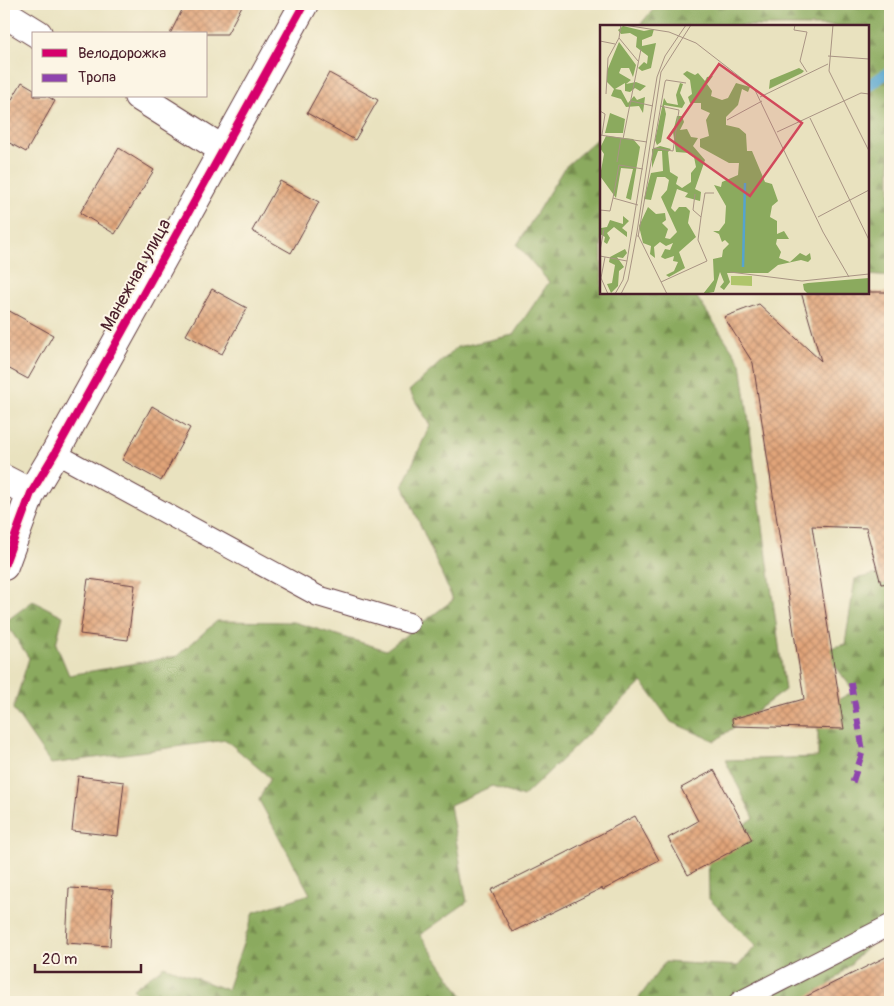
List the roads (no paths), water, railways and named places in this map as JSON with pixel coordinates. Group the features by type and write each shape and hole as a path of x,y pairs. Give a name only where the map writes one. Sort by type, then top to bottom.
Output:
{"street":[{"name":"Манежная улица","path":"4,566 31,493 304,4"},
{"path":"4,12 35,32"},
{"path":"141,98 222,149"},
{"path":"4,479 31,493"}],"lane":[{"path":"55,452 318,596 409,623"},
{"path":"739,1002 890,925"}],"waterway":[{"path":"869,85 890,71"}]}
